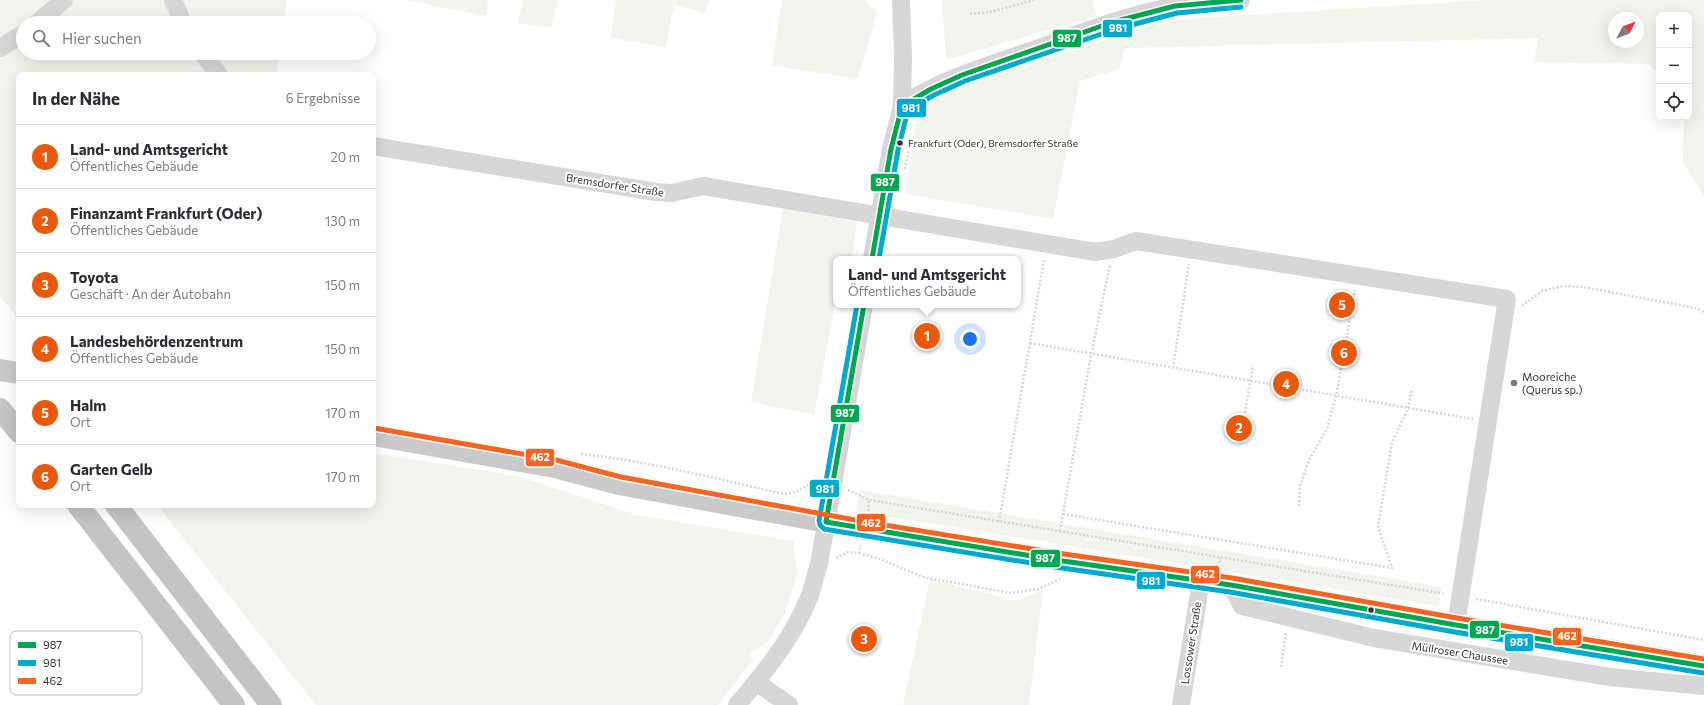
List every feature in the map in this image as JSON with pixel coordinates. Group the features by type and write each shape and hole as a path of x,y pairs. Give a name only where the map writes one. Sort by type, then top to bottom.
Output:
{"highway":[{"path":"0,363 16,382"},
{"path":"0,409 16,428"},
{"path":"80,508 234,705"},
{"path":"118,508 271,705"}],"main road":[{"path":"0,370 16,373"},
{"path":"376,436 555,467 620,484 826,522 1056,560 1231,585 1456,625 1704,666"}],"street":[{"path":"45,16 64,0"},
{"path":"173,0 180,16"},
{"path":"873,256 891,149 902,106 903,57 901,0"},
{"path":"902,106 934,87 969,72 1105,25 1165,8 1204,2 1241,0"},
{"path":"0,48 16,38"},
{"path":"207,60 217,72"},
{"name":"Bremsdorfer Straße","path":"376,146 656,192 672,193 703,186 1095,252 1114,249 1136,241 1507,300 1504,319"},
{"path":"737,705 756,682 797,622 808,599 819,564 863,308"},
{"path":"1456,625 1504,319"},
{"name":"Lossower Straße","path":"1181,705 1201,581"},
{"name":"Müllroser Chaussee","path":"1231,585 1242,606 1374,638 1610,677 1704,686"},
{"path":"756,682 789,705"}],"path":[{"path":"970,14 990,12 1034,0"},
{"path":"999,522 1046,244"},
{"path":"1060,531 1091,355 1114,249"},
{"path":"1173,368 1192,250"},
{"path":"1299,506 1300,485 1310,458 1328,429 1336,396 1358,276"},
{"path":"1504,319 1542,291 1562,286 1583,287 1695,308 1704,312"},
{"path":"1030,343 1091,355 1489,422"},
{"path":"1245,413 1252,365"},
{"path":"1063,514 1392,568 1378,526 1392,443 1408,408 1412,389"},
{"path":"580,454 609,457 648,464 784,494 796,492 814,482 833,485 870,500 1461,596 1704,640"},
{"path":"859,553 880,559 923,577 1010,593 1038,589 1061,579"},
{"path":"1280,667 1288,618"}],"shaded area":[{"path":"0,0 287,0 284,16 16,16 16,60 278,60 276,72 16,72 16,316 0,297"},
{"path":"405,0 488,0 486,16"},
{"path":"523,0 558,0 551,28 518,23"},
{"path":"616,0 710,0 704,13 674,4 666,47 611,38"},
{"path":"782,0 863,0 877,12 858,79 772,65"},
{"path":"942,0 1093,0 1096,16 946,60"},
{"path":"1486,0 1704,0 1704,196 1683,163 1684,120 1692,120 1692,12 1656,12 1656,71 1649,64 1534,62 1538,38 1125,48 1119,69 1080,81 1053,219 906,194 918,111 923,106 966,85 1167,20"},
{"path":"783,208 857,222 851,256 833,256 833,308 834,308 814,415 751,402"},
{"path":"376,453 518,476 637,515 793,541 797,574 785,614 766,644 748,654 753,659 718,705 316,705 159,508 376,508"},
{"path":"860,490 1442,587 1438,606 856,511"},
{"path":"930,579 1016,601 1043,590 1029,705 903,705"}],"transit line":[{"name":"987","path":"902,106 931,89 962,75 1113,22 1175,6 1241,0"},
{"name":"981","path":"880,256 898,150 908,110 934,95 965,81 1116,29 1177,13 1241,7"},
{"name":"987","path":"873,256 891,149 902,106"},
{"name":"981","path":"856,308 819,521 820,525 824,529 1055,567 1230,592 1455,632 1703,673"},
{"name":"987","path":"826,522 863,308"},
{"name":"462","path":"376,428 556,460 621,477 866,522 1057,553 1232,578 1457,618 1704,659"},
{"name":"987","path":"826,522 1056,560 1231,585 1456,625 1704,666"}],"place":[{"name":"Frankfurt (Oder), Bremsdorfer Straße","path":"900,143"},
{"name":"Halm","path":"1342,305"},
{"name":"Land- und Amtsgericht","path":"927,336"},
{"name":"Garten Gelb","path":"1344,353"},
{"name":"Mooreiche (Querus sp.)","path":"1514,383"},
{"name":"Landesbehördenzentrum","path":"1286,384"},
{"name":"Finanzamt Frankfurt (Oder)","path":"1239,428"},
{"name":"Toyota","path":"864,639"}]}
